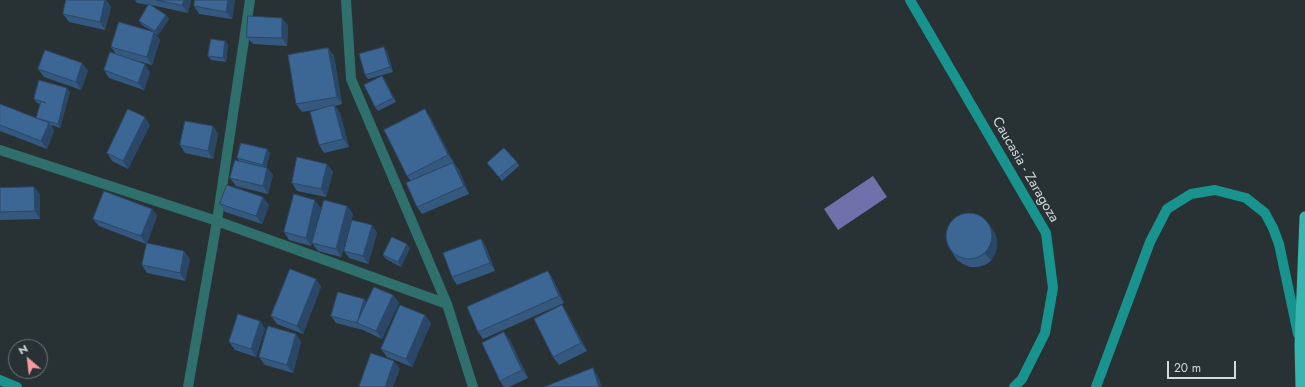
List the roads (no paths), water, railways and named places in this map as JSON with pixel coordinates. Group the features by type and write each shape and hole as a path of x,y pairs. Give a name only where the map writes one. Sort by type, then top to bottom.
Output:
{"highway":[{"path":"1301,387 1300,345 1305,217"}],"main road":[{"name":"Caucasia - Zaragoza","path":"910,0 1046,233 1053,288 1045,333 1022,378 1014,387"},
{"path":"1096,387 1150,242 1167,209 1191,194 1215,190 1246,198 1265,213 1274,228 1279,244 1300,345"},
{"path":"0,380 16,387"}],"lane":[{"path":"188,387 217,221 250,0"},
{"path":"343,0 350,79 447,304 473,387"},
{"path":"0,150 217,221 447,304"}],"water":[{"path":"873,176 887,197 838,230 824,209"}]}
